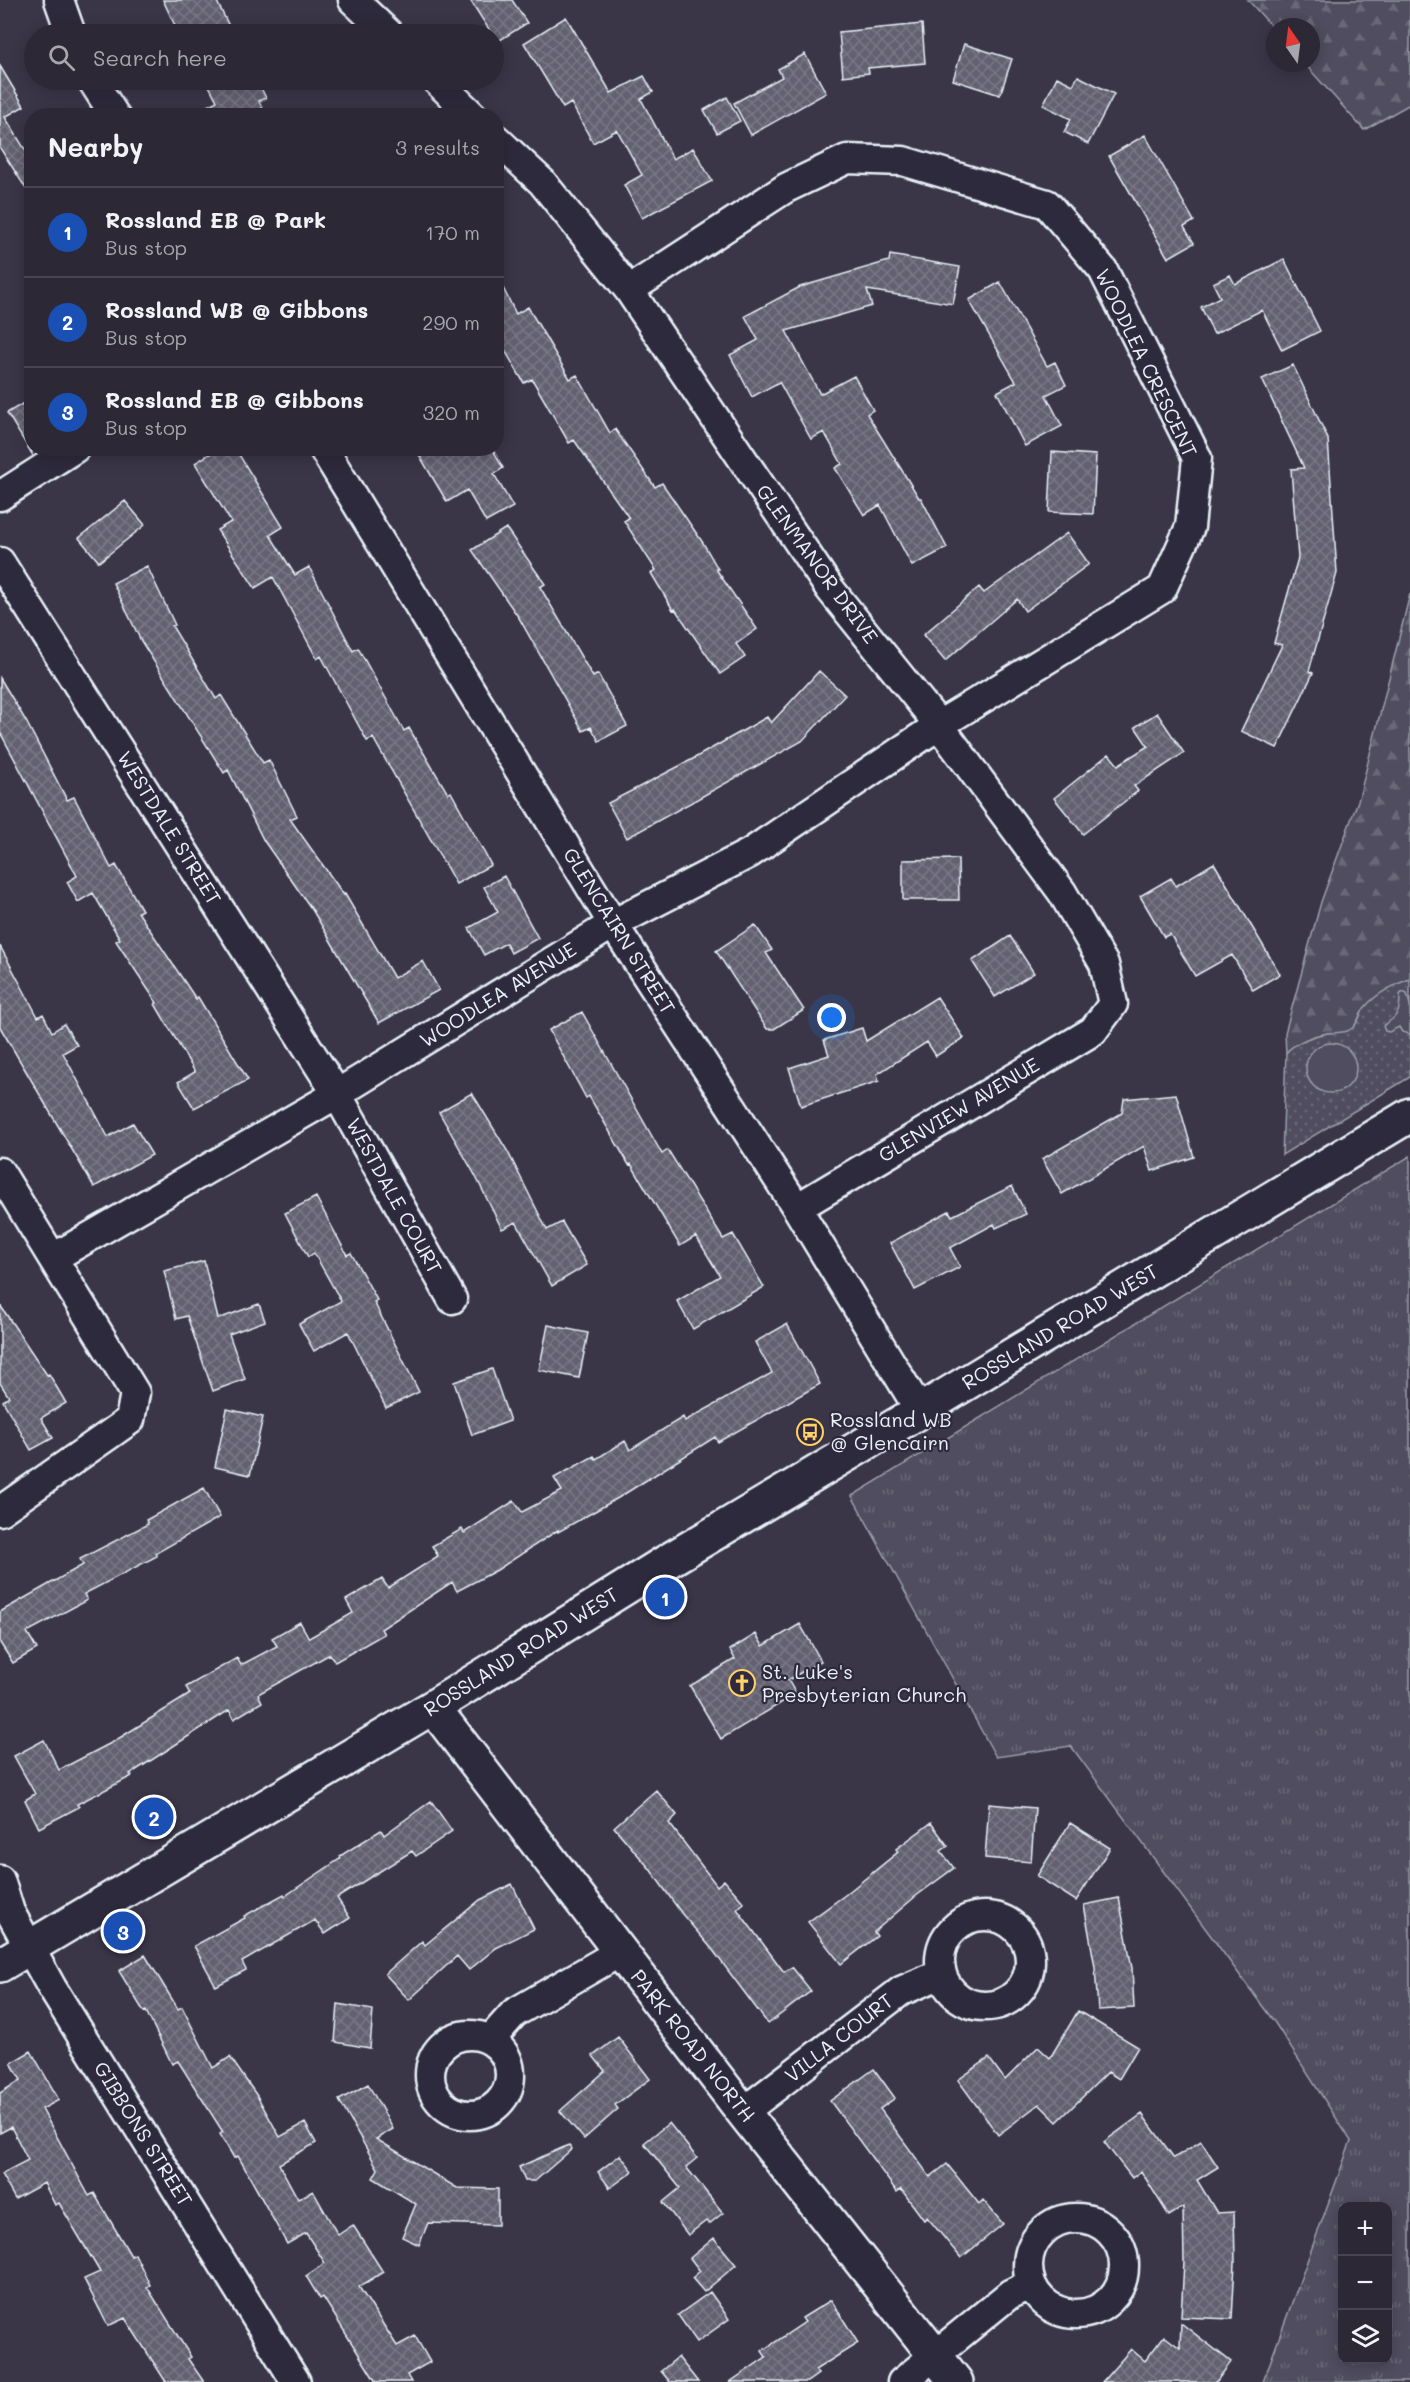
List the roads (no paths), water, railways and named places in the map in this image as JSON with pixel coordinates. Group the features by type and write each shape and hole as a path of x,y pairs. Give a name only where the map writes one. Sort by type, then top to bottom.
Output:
{"main road":[{"name":"ROSSLAND ROAD WEST","path":"0,1965 433,1707 671,1559 1410,1115"},
{"name":"PARK ROAD NORTH","path":"433,1707 743,2112 956,2382"}],"street":[{"path":"58,0 67,24"},
{"path":"353,0 378,24"},
{"path":"98,90 110,108"},
{"path":"446,90 465,108"},
{"name":"GLENMANOR DRIVE","path":"504,146 542,182 629,290 830,589 939,725 1062,892 1104,964 1113,1004"},
{"name":"WOODLEA CRESCENT","path":"629,290 786,188 847,159 903,161 1047,204 1103,270 1197,458 1190,527 1162,589 939,725"},
{"path":"0,496 62,456"},
{"name":"GLENCAIRN STREET","path":"328,456 613,924 797,1208 920,1411"},
{"name":"WESTDALE STREET","path":"0,562 337,1094"},
{"name":"WOODLEA AVENUE","path":"53,1258 337,1094 613,924 750,853 939,725"},
{"name":"GLENVIEW AVENUE","path":"797,1208 1093,1031 1113,1004"},
{"name":"WESTDALE COURT","path":"337,1094 452,1299"},
{"path":"0,1172 135,1393 130,1420 0,1511"},
{"name":"GIBBONS STREET","path":"0,1880 10,1912 52,1988 296,2382"},
{"path":"490,2040 514,2013 620,1952"},
{"name":"VILLA COURT","path":"743,2112 901,1990 941,1974"},
{"path":"902,2382 1010,2294 1031,2284"}],"place":[{"name":"Rossland WB @ Glencairn","path":"810,1432"},
{"name":"Rossland EB @ Park","path":"665,1597"},
{"name":"St. Luke's Presbyterian Church","path":"742,1683"},
{"name":"Rossland WB @ Gibbons","path":"154,1817"},
{"name":"Rossland EB @ Gibbons","path":"123,1931"}]}
